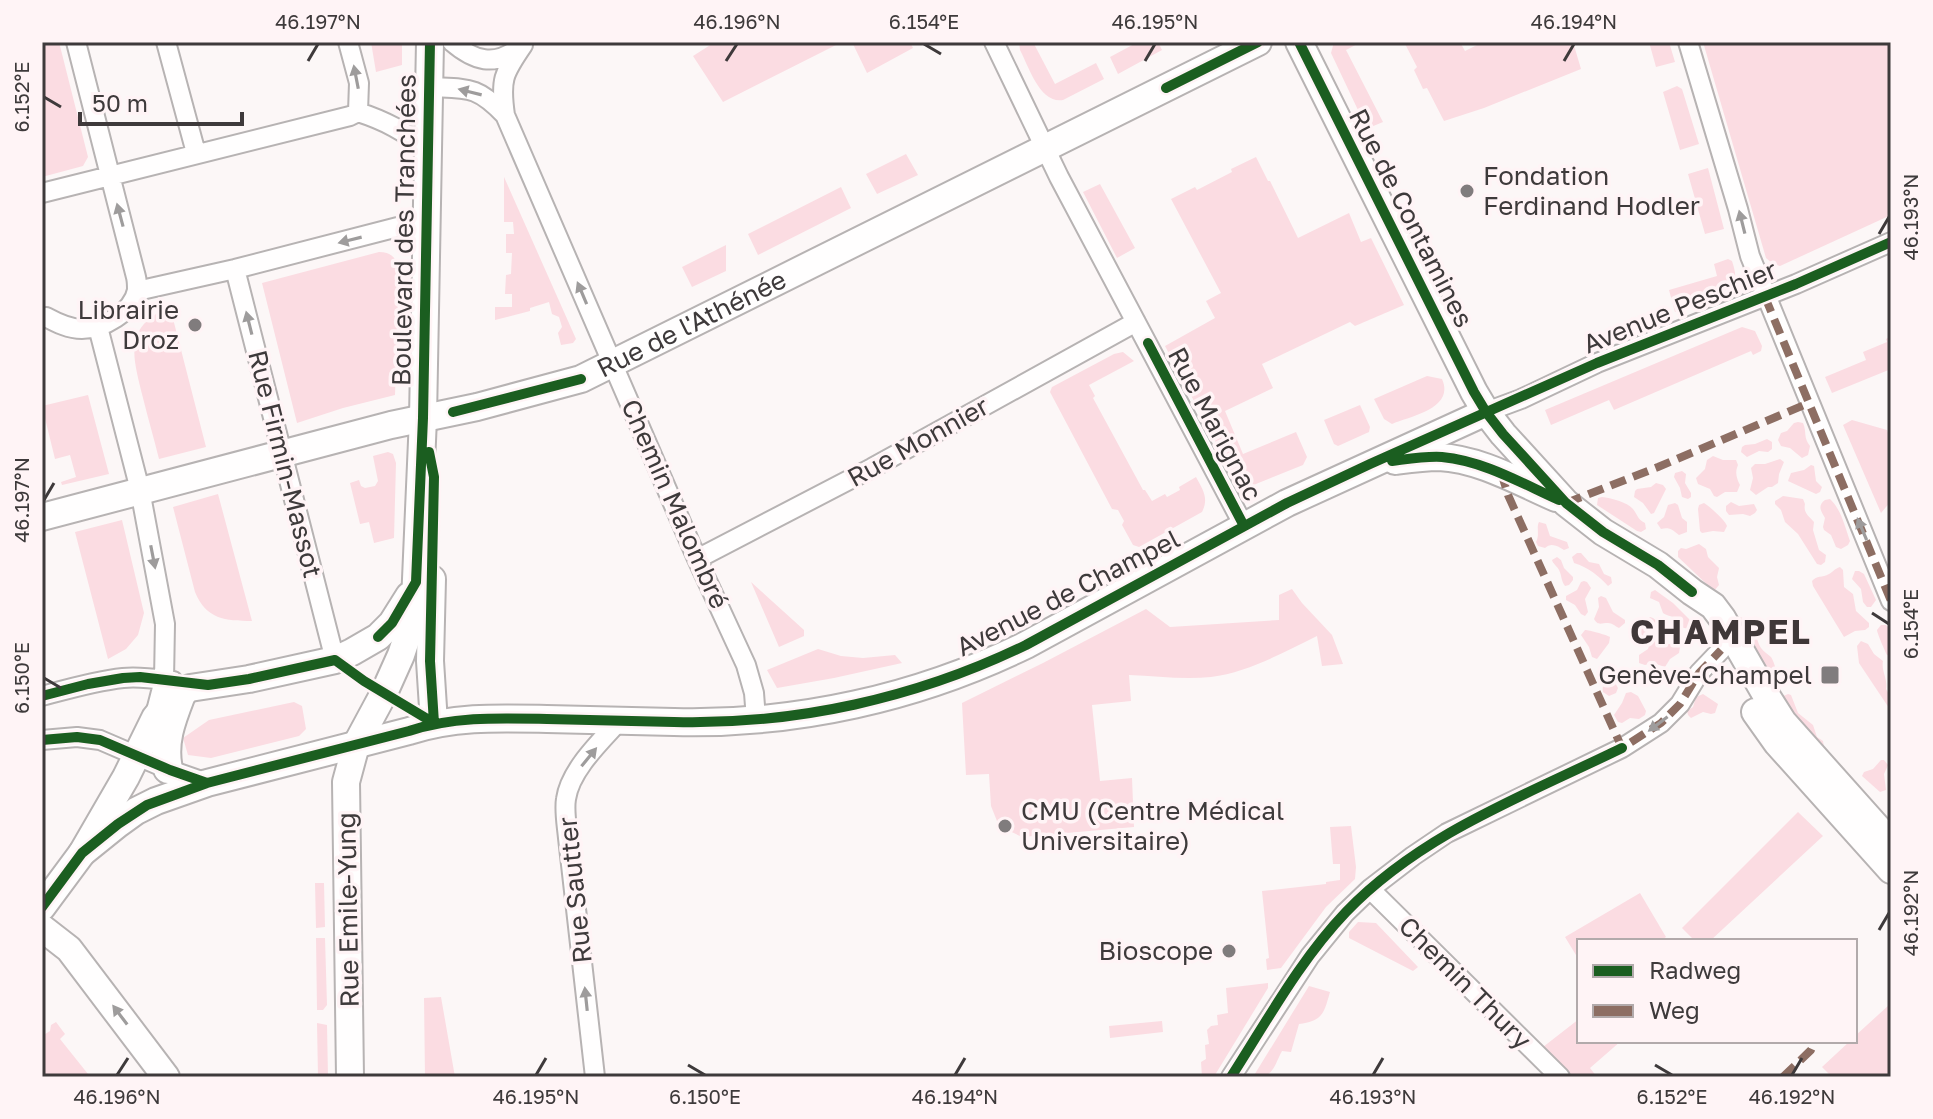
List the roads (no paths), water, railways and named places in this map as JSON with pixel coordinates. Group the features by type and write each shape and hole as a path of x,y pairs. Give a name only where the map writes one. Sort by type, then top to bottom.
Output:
{"main road":[{"name":"Boulevard des Tranchées","path":"356,745 401,655 415,602 423,418 430,42"},
{"name":"Rue de l'Athénée","path":"42,517 282,453 581,379 1258,42"},
{"name":"Rue de Contamines","path":"1299,42 1486,412"},
{"name":"Avenue de Champel","path":"82,853 147,805 207,783 434,723 486,719 727,723 789,716 916,690 1026,645 1287,503 1486,412 1566,503 1603,532 1658,565 1692,592 1700,612 1729,646 1783,722 1891,843"},
{"name":"Boulevard des Tranchées","path":"423,418 434,477 430,661 434,723"},
{"name":"Avenue de Champel","path":"1370,464 1441,457 1501,472 1566,503"},
{"path":"42,907 82,853 155,718 185,686 249,679 335,660 378,637 392,623 416,582"},
{"name":"Avenue de Champel","path":"1729,646 1752,708 1777,743 1891,870"},
{"path":"168,769 166,737 185,686"},
{"name":"Rue Emile-Yung","path":"350,1077 346,782 356,745"},
{"path":"52,935 84,968 166,1077"}],"street":[{"path":"166,42 196,153"},
{"path":"348,42 359,83 358,112"},
{"path":"452,42 473,57 490,61 510,55 525,44"},
{"name":"Rue Marignac","path":"994,42 1059,177 1244,526"},
{"path":"1688,42 1750,256 1891,601"},
{"path":"43,315 69,327 98,327 122,312 137,291 81,43"},
{"name":"Chemin Malombré","path":"525,44 507,67 503,81 505,115 746,665 754,693 756,719"},
{"path":"428,87 479,93 489,98 505,115"},
{"path":"42,193 358,112 400,129 426,148"},
{"path":"137,291 425,220"},
{"name":"Avenue Peschier","path":"1486,412 1891,242"},
{"name":"Rue Firmin-Massot","path":"235,269 335,660"},
{"name":"Rue Monnier","path":"697,559 872,468 1136,322"},
{"path":"42,696 123,678 185,686 165,624 140,490 98,327"},
{"path":"1231,1077 1310,956 1345,913 1370,889 1447,833 1622,748 1661,723 1680,704 1699,673 1729,646"},
{"name":"Rue Sautter","path":"595,1077 566,799 586,758 620,720"},
{"path":"42,740 87,737 100,740 207,783"},
{"name":"Chemin Thury","path":"1370,889 1560,1077"}],"place":[{"name":"Fondation Ferdinand Hodler","path":"1467,191"},
{"name":"Librairie Droz","path":"195,325"},
{"name":"Genève-Champel","path":"1830,675"},
{"name":"CMU (Centre Médical Universitaire)","path":"1005,826"},
{"name":"Bioscope","path":"1229,951"}],"district":[{"name":"CHAMPEL","path":"1721,632"}]}
